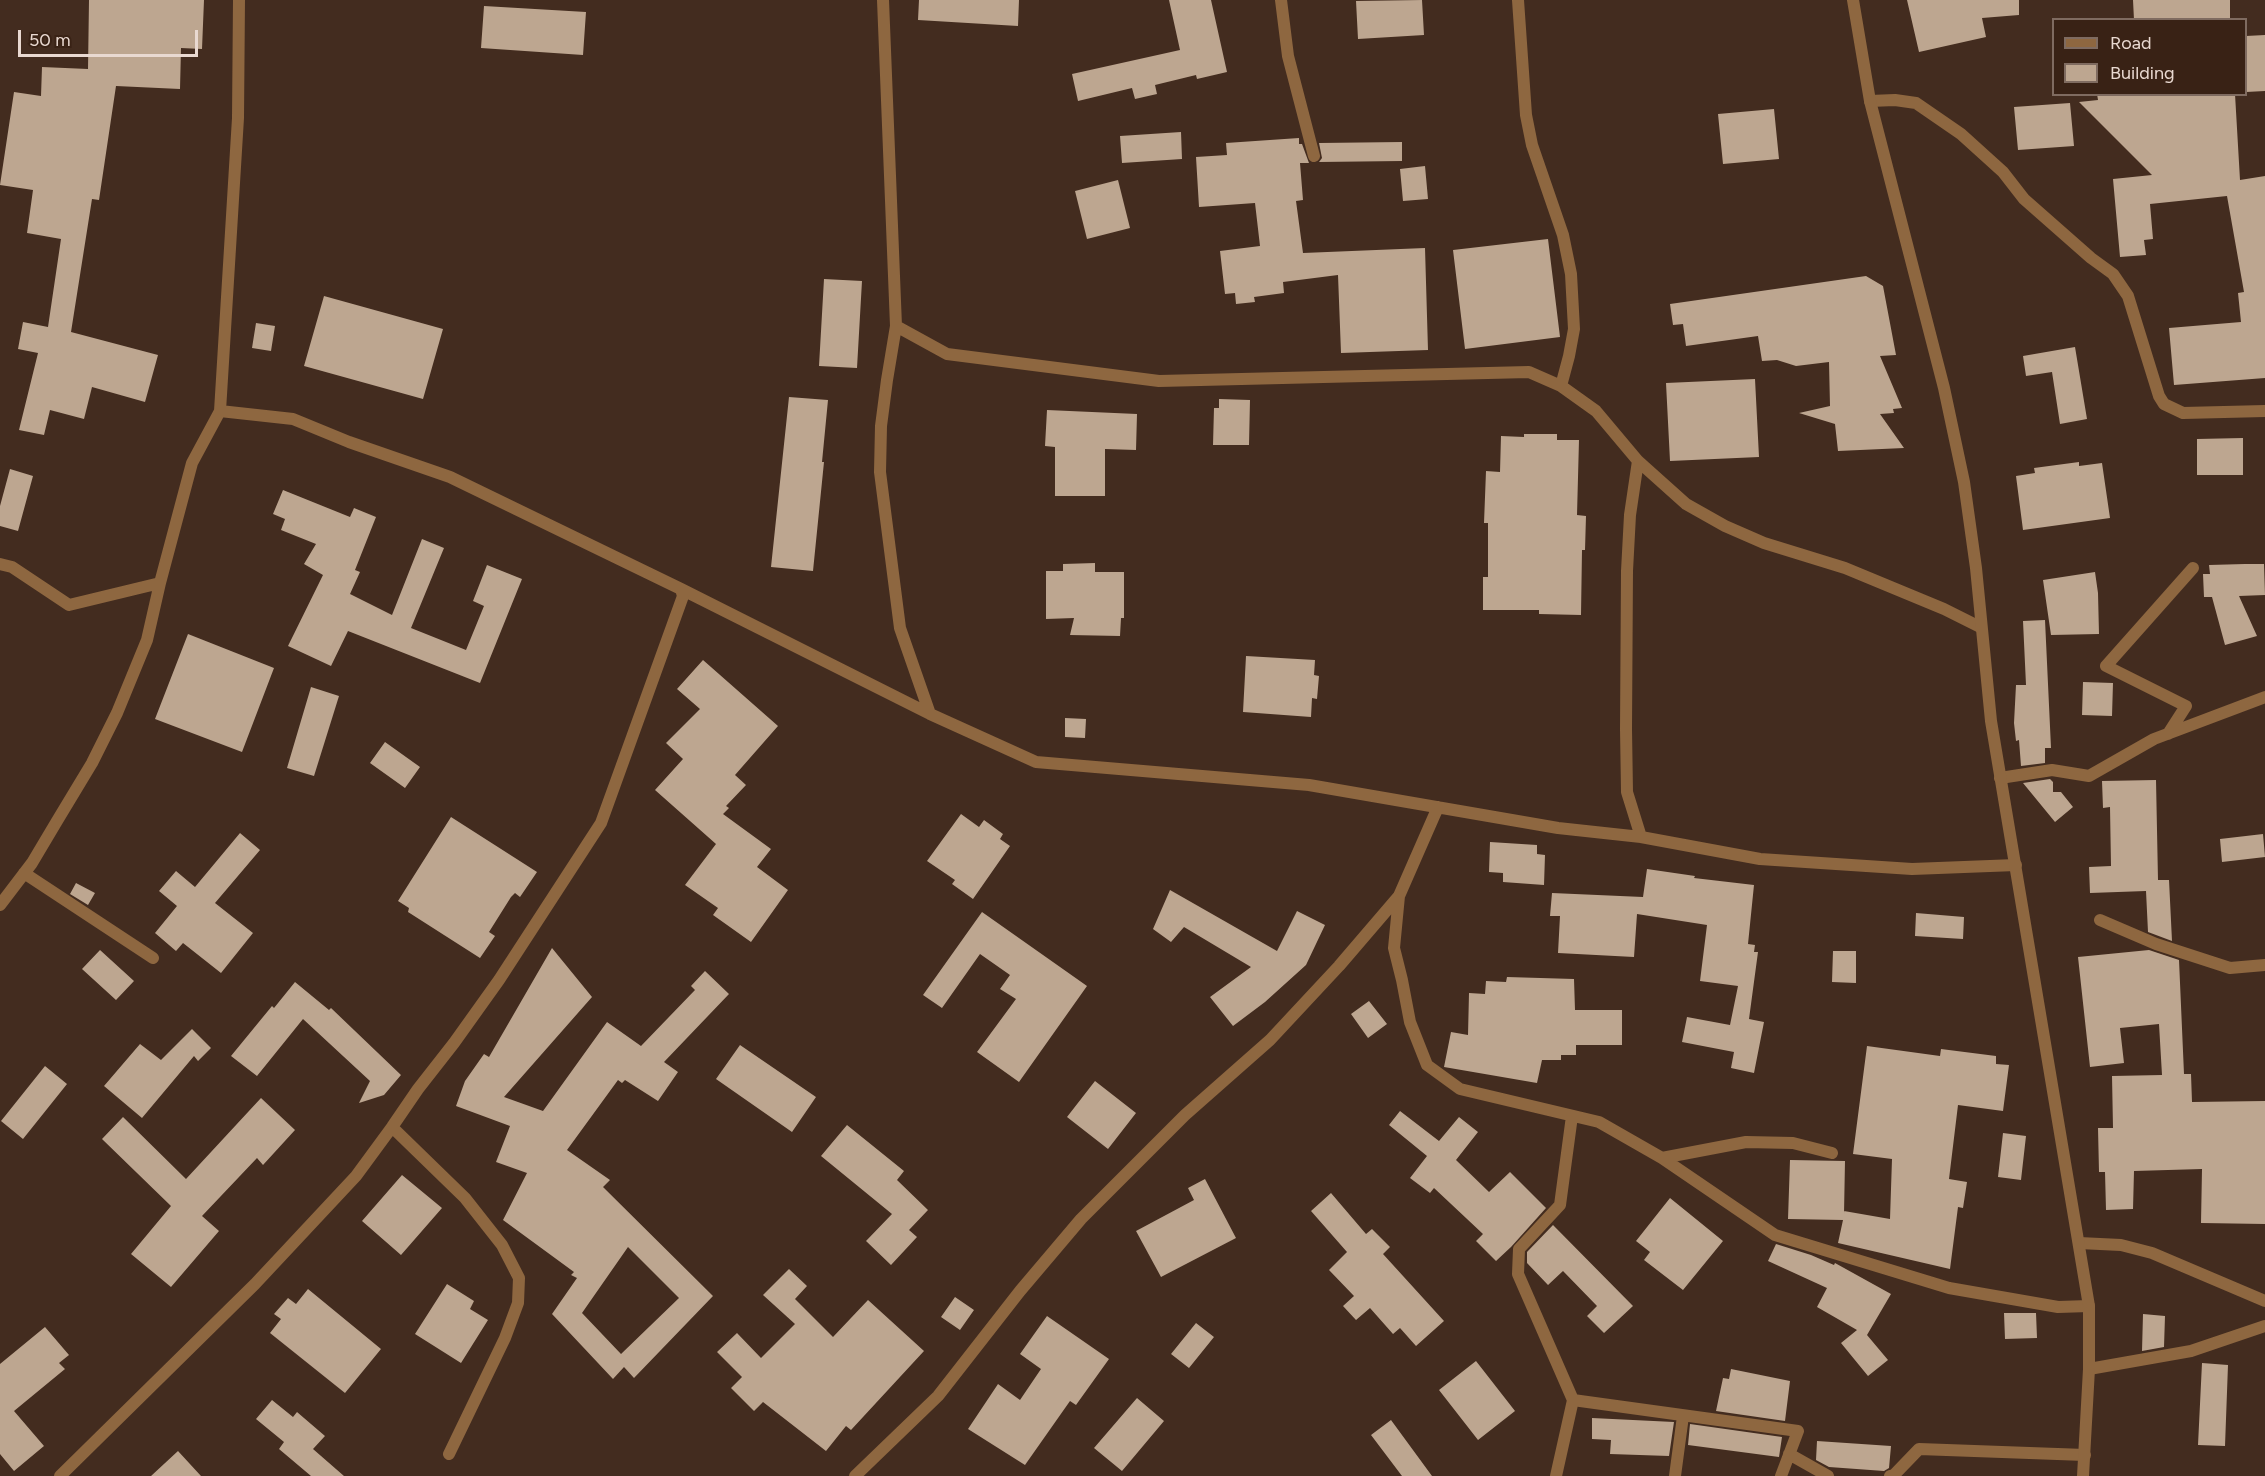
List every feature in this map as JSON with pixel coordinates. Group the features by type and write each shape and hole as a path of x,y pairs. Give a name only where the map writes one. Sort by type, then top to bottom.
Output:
{"street":[{"path":"0,905 24,873 92,763 117,713 147,640 192,463 220,411 238,118 239,0"},
{"path":"883,0 896,326 886,380 881,426 880,472 900,628 930,714"},
{"path":"1281,0 1288,56 1314,156"},
{"path":"1518,0 1526,115 1532,145 1563,235 1571,274 1574,329 1561,386"},
{"path":"1853,0 1870,101 1944,388 1964,482 1976,568 1991,721 2089,1306 2089,1369 2083,1476"},
{"path":"1870,101 1904,100 1916,103 1961,134 2003,172 2024,199 2091,258 2113,274 2128,296 2159,396 2164,404 2183,413 2265,411"},
{"path":"896,326 947,354 1159,381 1529,372 1561,386 1596,411 1638,461 1686,504 1725,526 1764,543 1845,568 1944,609 1980,627"},
{"path":"220,411 293,419 349,442 450,477 681,589 930,714 1036,762 1309,785 1558,828 1641,837 1760,859 1912,868 2016,865"},
{"path":"1638,461 1630,515 1627,571 1627,781 1631,811 1641,837"},
{"path":"0,564 12,567 69,605 160,583"},
{"path":"2168,734 2186,706 2106,666 2193,568"},
{"path":"60,1476 298,1239 356,1176 499,980 601,823 683,596 681,589"},
{"path":"2000,778 2052,770 2089,776 2154,739 2265,697"},
{"path":"855,1476 938,1396 1020,1291 1081,1219 1185,1115 1270,1040 1339,966 1399,896 1438,807"},
{"path":"24,873 153,958"},
{"path":"1399,896 1394,948 1410,1022 1427,1065 1460,1089 1599,1122 1662,1158 1775,1234 1949,1288 2058,1307 2089,1306"},
{"path":"2100,920 2156,944 2230,968 2265,965"},
{"path":"1556,1476 1573,1400 1518,1274 1519,1249 1560,1205 1572,1116"},
{"path":"392,1127 465,1198 502,1245 519,1278 518,1303 505,1338 449,1454"},
{"path":"1662,1158 1746,1142 1793,1143 1832,1153"},
{"path":"2079,1243 2121,1245 2152,1253 2265,1301"},
{"path":"2089,1369 2191,1351 2265,1326"},
{"path":"1573,1400 1797,1431 1781,1476"},
{"path":"1675,1476 1683,1416"},
{"path":"1890,1476 1894,1475 1919,1449 2085,1455"},
{"path":"1789,1454 1828,1476"}],"building":[{"path":"89,0 204,0 202,49 181,48 180,89 116,86 99,200 92,199 71,332 158,355 145,402 92,387 84,419 50,410 44,435 19,430 38,353 18,349 23,322 48,327 61,239 27,233 33,190 0,185 14,92 41,96 42,67 88,69"},
{"path":"919,0 1019,0 1018,26 918,20"},
{"path":"1169,0 1211,0 1227,72 1197,79 1196,75 1155,85 1157,94 1135,99 1132,88 1078,101 1072,74 1180,50"},
{"path":"1422,0 1424,35 1358,39 1356,1"},
{"path":"1907,0 2019,0 2019,15 1982,18 1986,37 1919,52"},
{"path":"2133,0 2230,0 2230,18 2134,18"},
{"path":"484,6 586,12 583,55 481,48"},
{"path":"2265,35 2265,91 2247,92 2247,36"},
{"path":"2097,96 2235,96 2240,180 2265,176 2265,378 2174,385 2169,328 2241,322 2238,293 2244,292 2227,196 2150,204 2153,239 2144,240 2146,255 2120,257 2113,179 2152,175 2079,102 2098,100"},
{"path":"2070,103 2074,146 2018,150 2014,107"},
{"path":"1774,109 1779,159 1723,164 1718,114"},
{"path":"1181,132 1182,159 1122,163 1120,136"},
{"path":"1299,138 1299,144 1302,144 1309,163 1300,163 1303,200 1296,201 1303,253 1425,248 1428,350 1341,353 1338,275 1283,282 1284,293 1254,297 1255,302 1236,304 1235,293 1225,294 1220,251 1260,246 1255,203 1199,207 1196,157 1227,155 1226,143"},
{"path":"1402,142 1402,161 1319,162 1322,158 1319,143"},
{"path":"1425,166 1428,199 1403,201 1400,169"},
{"path":"1118,180 1130,228 1087,239 1075,191"},
{"path":"1548,239 1560,337 1465,349 1453,250"},
{"path":"1866,276 1883,286 1896,355 1880,356 1902,408 1893,409 1894,413 1880,414 1904,448 1838,451 1835,424 1799,413 1830,406 1829,362 1796,366 1777,360 1762,361 1758,336 1686,346 1683,324 1673,325 1670,304"},
{"path":"824,279 862,281 857,368 819,366"},
{"path":"324,296 443,329 423,399 304,366"},
{"path":"256,323 275,326 271,351 252,348"},
{"path":"2075,347 2087,419 2060,424 2052,372 2026,376 2023,356"},
{"path":"1755,379 1759,457 1670,461 1666,383"},
{"path":"789,397 828,400 813,571 771,567"},
{"path":"1219,399 1250,400 1249,445 1213,445 1214,408 1219,408"},
{"path":"1047,410 1137,414 1136,450 1105,449 1105,496 1055,496 1055,447 1045,446"},
{"path":"1524,434 1557,434 1557,440 1579,440 1577,515 1586,516 1585,550 1582,550 1581,615 1539,614 1539,610 1483,610 1483,577 1488,577 1488,523 1484,523 1486,471 1500,472 1501,436 1524,437"},
{"path":"2243,438 2243,475 2197,475 2197,439"},
{"path":"2079,462 2079,466 2102,463 2110,518 2023,530 2016,476 2035,473 2034,468"},
{"path":"10,469 33,476 18,531 0,526 0,506"},
{"path":"283,490 350,517 354,508 376,517 355,570 360,572 350,594 392,615 422,539 444,548 411,628 466,650 484,606 473,601 487,565 522,579 480,683 348,631 331,666 288,646 323,575 304,564 316,544 281,530 285,519 273,514"},
{"path":"1095,563 1095,572 1124,572 1124,618 1121,618 1120,636 1070,635 1074,618 1046,619 1046,571 1063,571 1063,564"},
{"path":"2264,564 2265,595 2239,596 2257,636 2225,645 2212,597 2204,597 2203,574 2210,574 2209,565"},
{"path":"2095,572 2099,634 2051,635 2043,580"},
{"path":"2045,620 2051,748 2045,748 2045,763 2021,766 2019,740 2016,741 2014,723 2016,685 2026,685 2023,621"},
{"path":"188,634 274,668 242,752 155,719"},
{"path":"1246,656 1315,660 1314,675 1319,676 1317,699 1312,698 1311,717 1243,712"},
{"path":"703,660 778,726 735,775 746,785 726,806 729,808 723,814 771,849 757,867 788,890 751,942 713,915 718,908 685,885 716,844 655,790 683,759 666,743 700,709 677,689"},
{"path":"2083,682 2113,683 2112,716 2082,715"},
{"path":"311,687 339,696 314,776 287,768"},
{"path":"1065,718 1086,719 1085,738 1065,737"},
{"path":"385,742 420,767 405,788 370,763"},
{"path":"2050,779 2053,782 2053,792 2061,792 2073,807 2055,822 2023,783"},
{"path":"2156,780 2158,880 2169,880 2172,941 2148,932 2146,891 2090,893 2089,867 2111,866 2110,807 2103,808 2102,781"},
{"path":"961,814 979,827 984,820 1003,834 1000,839 1010,846 973,899 952,884 955,880 927,861"},
{"path":"451,817 537,872 520,897 515,893 511,897 489,932 495,936 480,958 408,912 409,908 398,901"},
{"path":"240,833 260,850 215,903 253,933 221,973 183,943 176,951 155,933 177,906 159,891 176,871 195,887"},
{"path":"2263,834 2265,857 2222,862 2220,839"},
{"path":"1490,842 1537,845 1537,854 1545,855 1544,885 1503,882 1503,873 1489,872"},
{"path":"1647,869 1695,876 1694,878 1754,885 1748,944 1755,945 1754,952 1758,952 1749,1019 1764,1022 1754,1073 1731,1068 1734,1052 1682,1042 1687,1017 1730,1025 1738,986 1700,981 1707,925 1637,914 1634,957 1558,953 1560,916 1550,916 1552,893 1643,897"},
{"path":"76,883 95,893 88,905 70,894"},
{"path":"1170,890 1277,951 1297,911 1325,925 1306,965 1265,1002 1233,1026 1210,997 1251,967 1184,927 1171,942 1153,929"},
{"path":"982,912 1087,986 1019,1082 977,1052 1016,999 1000,989 1010,975 980,954 942,1008 923,995"},
{"path":"1916,913 1964,917 1963,939 1915,936"},
{"path":"552,948 592,997 504,1097 543,1111 607,1022 641,1046 695,990 691,986 705,971 729,994 664,1062 678,1072 658,1101 625,1080 622,1083 618,1080 567,1150 610,1180 603,1187 713,1296 634,1378 624,1367 613,1379 552,1314 577,1278 571,1275 574,1272 503,1220 527,1173 496,1162 510,1126 456,1106 465,1081 484,1054 489,1057","holes":["628,1247 679,1298 621,1354 582,1313"]},
{"path":"100,950 134,981 116,1000 82,969"},
{"path":"2149,950 2179,960 2184,1074 2191,1074 2192,1102 2265,1101 2265,1224 2201,1223 2202,1169 2134,1171 2133,1209 2106,1210 2105,1172 2099,1172 2098,1128 2113,1128 2112,1076 2162,1075 2159,1024 2120,1028 2124,1063 2090,1067 2078,957"},
{"path":"1833,951 1856,951 1856,983 1832,982"},
{"path":"1507,977 1574,979 1575,1010 1622,1010 1622,1045 1576,1045 1576,1055 1561,1055 1561,1060 1542,1060 1537,1083 1444,1067 1451,1032 1468,1035 1469,993 1485,994 1486,981 1506,982"},
{"path":"295,982 329,1010 331,1008 401,1075 384,1095 359,1103 370,1081 303,1019 257,1076 231,1056"},
{"path":"1369,1001 1387,1024 1368,1038 1351,1014"},
{"path":"192,1029 211,1048 198,1061 194,1056 142,1118 104,1086 140,1044 161,1060"},
{"path":"740,1045 816,1097 792,1132 716,1079"},
{"path":"1867,1046 1940,1056 1941,1049 1996,1056 1996,1064 2009,1065 2003,1111 1958,1105 1949,1179 1967,1182 1963,1208 1958,1207 1950,1269 1838,1243 1843,1220 1788,1219 1790,1160 1845,1161 1844,1211 1890,1219 1892,1159 1853,1154"},
{"path":"45,1066 67,1084 23,1139 1,1121"},
{"path":"1095,1081 1136,1113 1108,1149 1067,1117"},
{"path":"261,1098 295,1130 263,1165 257,1158 202,1216 219,1231 171,1287 131,1254 171,1206 102,1139 123,1117 186,1179"},
{"path":"1400,1111 1439,1141 1459,1117 1478,1132 1456,1160 1489,1192 1510,1172 1546,1208 1496,1261 1476,1241 1483,1234 1434,1188 1430,1193 1410,1178 1427,1156 1389,1125"},
{"path":"847,1125 904,1171 897,1180 928,1210 909,1230 917,1237 891,1265 866,1241 892,1214 821,1156"},
{"path":"2003,1133 2026,1136 2021,1180 1998,1177"},
{"path":"402,1175 442,1208 401,1255 362,1221"},
{"path":"1205,1179 1236,1238 1161,1277 1136,1231 1194,1200 1188,1188"},
{"path":"1331,1193 1366,1234 1372,1229 1390,1247 1383,1254 1444,1321 1416,1346 1400,1328 1393,1334 1370,1308 1356,1320 1343,1306 1354,1296 1329,1270 1347,1252 1311,1211"},
{"path":"1670,1198 1723,1241 1683,1290 1644,1260 1650,1252 1636,1241"},
{"path":"1553,1225 1633,1306 1604,1333 1587,1316 1597,1306 1563,1271 1548,1285 1527,1263 1527,1252"},
{"path":"1776,1244 1834,1265 1835,1263 1891,1294 1867,1335 1888,1360 1868,1376 1841,1343 1857,1330 1817,1307 1827,1288 1768,1261"},
{"path":"789,1269 807,1286 795,1299 833,1337 868,1300 924,1351 851,1430 846,1426 826,1451 763,1402 754,1411 731,1388 742,1377 717,1352 737,1333 761,1358 795,1324 763,1295"},
{"path":"447,1284 474,1301 470,1309 488,1320 461,1363 415,1334"},
{"path":"308,1289 381,1349 345,1393 270,1333 281,1319 274,1314 288,1298 296,1304"},
{"path":"955,1297 974,1310 960,1330 941,1317"},
{"path":"2004,1313 2036,1313 2037,1338 2005,1339"},
{"path":"2143,1314 2165,1316 2164,1347 2142,1351"},
{"path":"1047,1316 1109,1359 1076,1405 1070,1401 1025,1465 968,1429 998,1384 1020,1400 1041,1369 1020,1354"},
{"path":"1196,1323 1214,1337 1189,1368 1171,1354"},
{"path":"45,1327 69,1355 59,1363 65,1369 14,1411 44,1446 14,1471 0,1454 0,1364"},
{"path":"1476,1361 1515,1411 1478,1440 1439,1390"},
{"path":"2202,1363 2228,1365 2225,1446 2198,1445"},
{"path":"1731,1369 1790,1381 1785,1421 1716,1411 1723,1378 1729,1379"},
{"path":"1137,1398 1164,1421 1122,1471 1094,1448"},
{"path":"272,1400 293,1417 297,1412 325,1436 313,1449 344,1476 311,1476 279,1449 284,1442 256,1419"},
{"path":"1592,1418 1674,1422 1669,1456 1610,1454 1611,1440 1592,1439"},
{"path":"1391,1420 1432,1476 1402,1476 1371,1435"},
{"path":"1690,1424 1782,1437 1779,1457 1688,1445"},
{"path":"1817,1441 1891,1446 1889,1468 1884,1471 1829,1467 1816,1460"},
{"path":"178,1451 201,1476 151,1476"}]}
